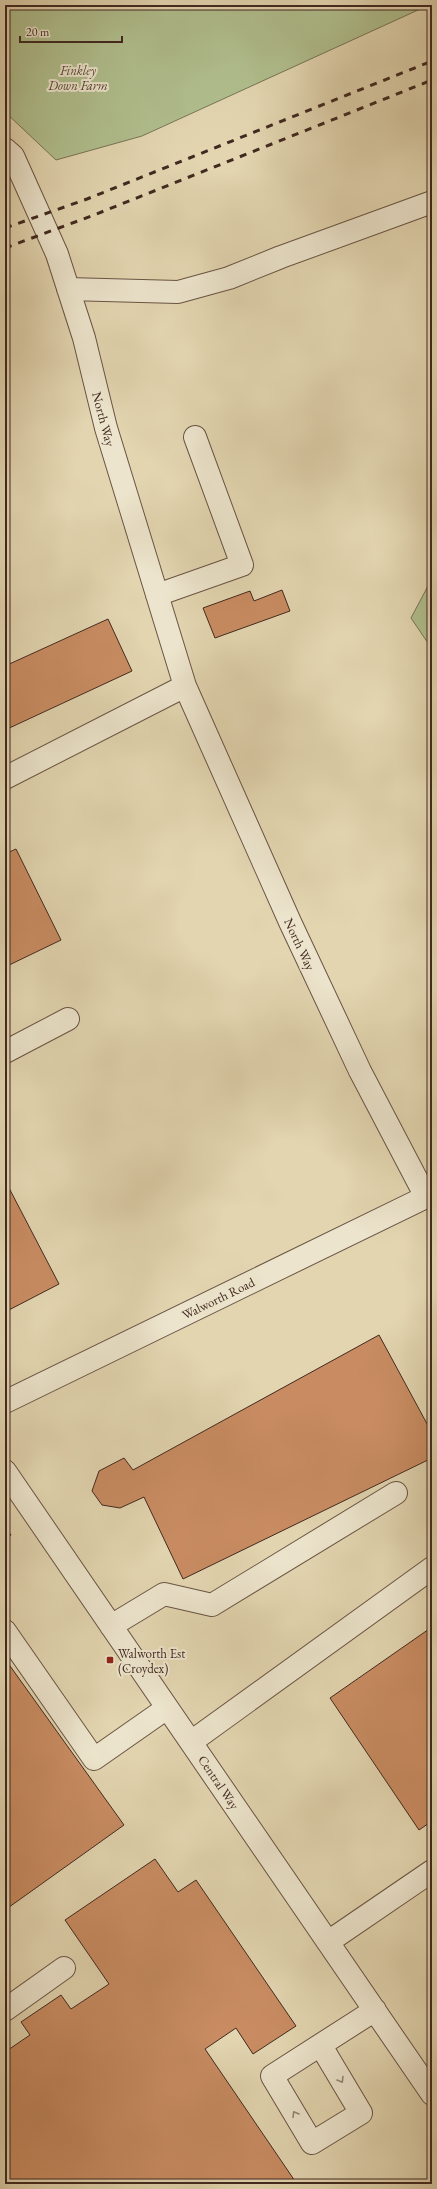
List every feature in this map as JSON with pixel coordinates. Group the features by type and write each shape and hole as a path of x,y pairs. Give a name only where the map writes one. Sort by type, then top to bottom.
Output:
{"street":[{"name":"North Way","path":"9,153 57,254 84,338 106,428 185,686 290,922 360,1071 429,1196"},
{"path":"68,289 178,292 229,278 281,257 432,202"},
{"path":"157,595 242,565 195,437"},
{"path":"5,778 185,686"},
{"path":"5,1052 68,1019"},
{"name":"Walworth Road","path":"5,1402 429,1196"},
{"name":"Central Way","path":"5,1471 432,2094"},
{"path":"111,1626 164,1594 212,1605 396,1493"},
{"path":"191,1742 432,1568"},
{"path":"5,1631 94,1759 167,1708"},
{"path":"328,1942 432,1872"},
{"path":"5,2010 64,1968"},
{"path":"321,2046 374,2010"}],"green space":[{"name":"Finkley Down Farm","path":"5,5 429,5 142,136 56,160 5,112"},
{"path":"432,583 432,649 411,618 429,584"}],"building":[{"path":"282,590 290,611 215,638 203,608 250,591 254,601"},
{"path":"108,619 132,671 5,730 5,666"},
{"path":"16,849 61,940 5,967 5,854"},
{"path":"9,1188 59,1284 5,1312 5,1190"},
{"path":"379,1335 432,1433 432,1458 183,1579 144,1497 120,1508 102,1505 92,1491 99,1471 124,1458 133,1470"},
{"path":"432,1627 432,1821 419,1830 330,1698"},
{"path":"5,1659 124,1825 5,1910"},
{"path":"155,1859 178,1892 196,1880 296,2026 253,2054 236,2028 205,2049 297,2184 5,2184 5,2052 30,2035 21,2022 61,1995 71,2009 109,1984 65,1920"}],"railway":[{"path":"5,228 87,199 432,61"},
{"path":"5,248 94,215 432,80"}],"place":[{"name":"Walworth Est (Croydex)","path":"110,1660"}]}
